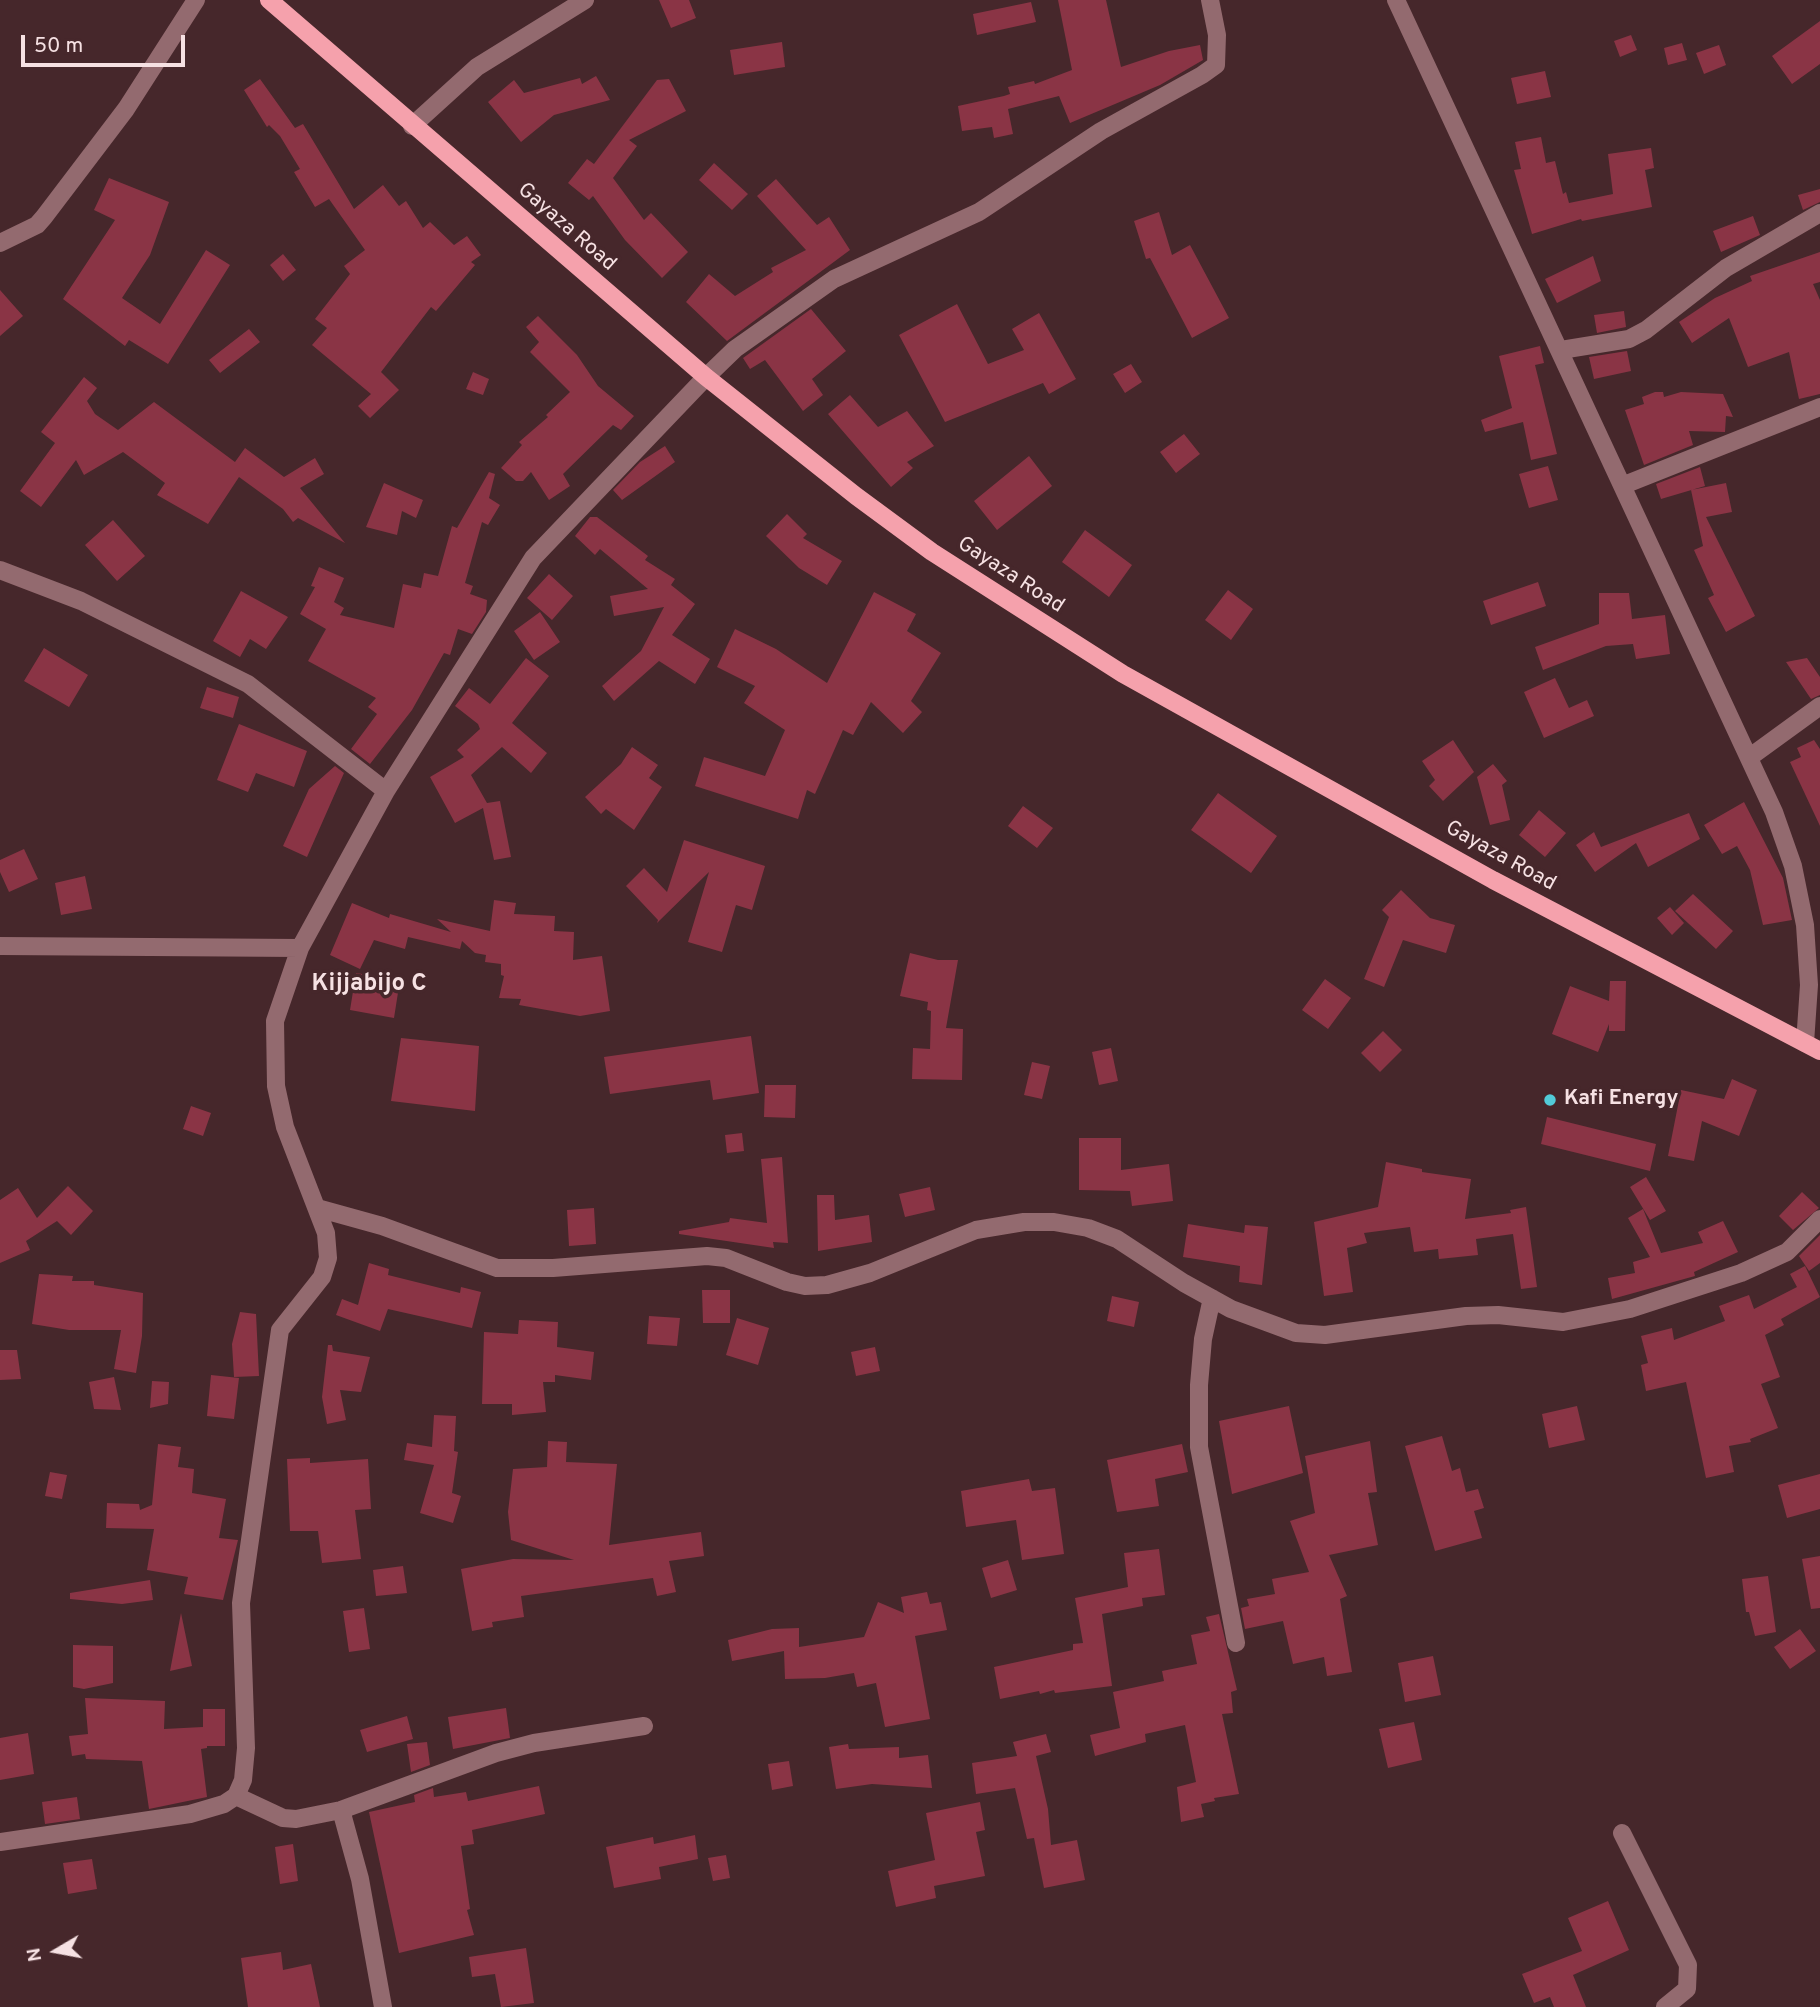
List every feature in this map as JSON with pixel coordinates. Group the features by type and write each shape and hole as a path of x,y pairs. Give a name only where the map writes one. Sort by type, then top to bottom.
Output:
{"main road":[{"name":"Gayaza Road","path":"269,0 706,377 856,496 932,552 1072,644 1493,880 1812,1047"}],"street":[{"path":"0,243 37,225 44,217 126,109 196,0"},
{"path":"412,126 477,66 585,0"},
{"path":"0,1842 190,1814 224,1804 236,1796 246,1766 241,1603 280,1330 321,1277 328,1258 326,1233 285,1127 275,1063 275,1021 300,948 386,791 533,558 735,349 834,279 979,212 1101,131 1216,65 1217,35 1210,0"},
{"path":"1396,0 1750,757 1793,866 1805,925 1812,1047"},
{"path":"1561,350 1629,339 1646,331 1726,268 1820,213"},
{"path":"1624,485 1820,407"},
{"path":"0,570 81,601 248,684 386,791"},
{"path":"1750,757 1820,706"},
{"path":"0,946 300,948"},
{"path":"317,1208 382,1226 497,1268 553,1268 707,1256 726,1258 787,1282 805,1286 827,1285 870,1273 976,1230 1024,1222 1054,1222 1088,1228 1117,1239 1212,1298 1272,1325 1296,1333 1315,1335 1466,1316 1498,1315 1563,1322 1630,1309 1741,1273 1787,1252 1820,1219"},
{"path":"1212,1298 1201,1362 1199,1447 1236,1643"},
{"path":"236,1796 283,1818 341,1810 496,1753 534,1743 644,1726"},
{"path":"341,1810 359,1879 383,2007"},
{"path":"1622,1833 1688,1965 1687,1989 1665,2007"}],"building":[{"path":"659,0 689,0 696,18 671,28"},
{"path":"1058,0 1106,0 1121,67 1169,51 1200,45 1203,60 1160,85 1070,123 1059,96 1008,109 1013,134 994,138 992,127 962,131 958,106 1004,96 1010,94 1008,87 1034,81 1035,84 1072,70"},
{"path":"1031,2 1036,22 977,35 973,14"},
{"path":"1820,21 1820,64 1792,84 1772,56"},
{"path":"1631,35 1637,50 1620,57 1614,41"},
{"path":"782,42 785,67 734,75 730,50"},
{"path":"1682,43 1687,60 1668,65 1664,48"},
{"path":"1719,45 1726,65 1704,74 1696,53"},
{"path":"1545,71 1551,97 1517,104 1511,78"},
{"path":"596,76 610,100 554,115 521,142 488,102 514,80 524,93 580,78 582,84"},
{"path":"260,79 295,128 303,124 354,209 383,185 399,206 406,201 423,228 430,222 454,245 467,236 481,255 471,262 475,265 436,311 431,307 381,372 399,390 370,418 358,406 371,394 312,345 327,328 315,319 350,274 344,266 365,250 329,199 315,207 294,172 300,169 280,136 269,125 267,127 244,90"},
{"path":"669,79 686,111 629,140 637,146 613,178 644,220 651,213 688,252 662,278 625,240 593,196 589,200 568,183 587,159 594,164 657,80"},
{"path":"1541,137 1546,163 1555,161 1563,194 1566,192 1569,203 1613,194 1608,154 1651,148 1654,168 1645,170 1652,207 1582,221 1581,219 1532,234 1514,170 1521,169 1515,142"},
{"path":"714,163 748,194 732,210 699,180"},
{"path":"109,178 169,202 150,255 122,298 160,324 206,250 230,265 168,364 129,340 125,346 63,299 115,220 94,210"},
{"path":"776,179 817,225 829,217 850,250 727,341 686,302 709,274 735,296 773,272 771,268 806,250 757,196"},
{"path":"1820,189 1820,202 1803,210 1798,195"},
{"path":"1159,212 1172,255 1190,245 1229,318 1192,338 1150,258 1146,259 1134,221"},
{"path":"1753,216 1760,235 1721,252 1713,231"},
{"path":"1820,252 1820,282 1813,284 1820,300 1820,394 1799,399 1789,352 1748,367 1729,318 1692,343 1679,322 1715,298 1752,281 1750,276"},
{"path":"283,254 296,270 283,281 270,265"},
{"path":"1593,256 1601,281 1557,303 1545,279"},
{"path":"0,290 23,316 0,336"},
{"path":"957,304 988,364 1024,350 1012,329 1039,313 1076,379 1049,394 1043,383 945,422 899,335"},
{"path":"811,309 846,351 812,379 823,395 803,411 765,360 750,369 743,358"},
{"path":"1624,311 1626,327 1597,333 1594,315"},
{"path":"538,316 577,355 598,386 634,416 621,430 613,425 563,474 570,486 549,500 531,472 523,481 516,481 501,468 522,445 519,442 548,417 546,415 570,392 530,352 539,342 526,327"},
{"path":"249,329 260,342 220,373 209,360"},
{"path":"1540,346 1544,363 1535,365 1557,454 1531,460 1523,422 1485,432 1481,420 1512,408 1499,356"},
{"path":"1627,351 1631,371 1594,379 1589,357"},
{"path":"1131,364 1142,382 1125,393 1113,374"},
{"path":"473,372 489,379 483,395 466,389"},
{"path":"84,377 97,388 87,401 95,414 118,430 154,402 235,462 245,448 284,477 315,458 324,474 300,488 345,543 298,518 293,522 283,509 239,477 208,524 157,495 165,483 123,452 84,475 76,460 41,507 20,491 55,443 41,432"},
{"path":"1663,392 1664,397 1681,392 1723,394 1733,417 1726,416 1725,432 1689,431 1693,445 1644,465 1625,410 1644,404 1642,397"},
{"path":"850,395 878,427 907,411 934,446 907,462 913,468 891,487 828,414"},
{"path":"1184,434 1200,454 1176,473 1160,452"},
{"path":"665,446 675,462 622,500 613,490 640,462"},
{"path":"1029,456 1052,486 997,530 974,501"},
{"path":"1548,466 1558,500 1529,508 1519,474"},
{"path":"1700,467 1705,486 1661,499 1656,484"},
{"path":"489,472 495,474 489,498 500,505 488,525 482,522 465,583 473,586 470,594 487,600 486,612 472,634 458,629 450,655 444,653 412,710 370,764 351,749 377,714 368,707 376,698 308,661 326,629 300,614 315,587 311,586 319,567 344,578 334,602 344,608 340,615 394,628 403,584 421,588 424,573 438,576 452,526 457,528"},
{"path":"384,483 423,500 416,518 402,511 397,535 366,527"},
{"path":"1726,483 1732,512 1706,517 1755,616 1726,632 1708,598 1714,595 1694,550 1703,546 1691,490"},
{"path":"787,514 807,534 803,538 842,561 827,585 799,568 766,536"},
{"path":"590,517 597,517 648,556 645,560 675,579 671,585 695,604 672,635 710,659 695,684 659,661 614,701 602,686 641,651 664,607 614,616 610,596 648,589 600,549 595,555 575,536"},
{"path":"113,520 145,556 117,581 85,545"},
{"path":"1085,530 1132,565 1109,597 1062,562"},
{"path":"549,574 573,596 552,620 527,598"},
{"path":"1538,582 1546,606 1491,625 1483,601"},
{"path":"1228,590 1253,609 1231,640 1205,620"},
{"path":"241,591 288,617 266,649 250,639 240,657 213,641"},
{"path":"874,592 916,614 907,631 941,653 911,701 922,712 903,733 871,702 853,735 843,730 815,794 807,790 798,819 695,786 704,757 765,776 785,730 744,703 755,686 717,667 735,629 776,649 827,683"},
{"path":"1599,593 1629,593 1632,619 1665,615 1670,654 1636,659 1633,644 1606,646 1543,670 1535,647 1599,624"},
{"path":"540,612 560,642 534,660 514,631"},
{"path":"44,648 88,675 69,707 24,681"},
{"path":"526,658 549,676 512,723 547,753 531,773 502,747 471,775 487,803 500,801 511,857 494,860 483,808 455,823 430,777 464,757 457,750 480,729 478,724 455,706 469,688 490,704"},
{"path":"1807,658 1820,677 1820,695 1811,699 1786,662"},
{"path":"1555,678 1569,708 1587,700 1594,716 1544,738 1524,692"},
{"path":"207,687 239,697 233,718 200,708"},
{"path":"239,724 307,751 294,787 256,773 248,792 217,780"},
{"path":"1453,740 1474,772 1443,801 1429,786 1435,780 1422,761"},
{"path":"1814,740 1820,749 1820,826 1790,762 1801,757 1797,748"},
{"path":"632,747 658,765 649,778 662,787 634,830 606,809 601,814 585,797 621,764"},
{"path":"1493,764 1507,781 1502,785 1510,820 1490,825 1477,777"},
{"path":"335,766 344,773 307,857 283,846 309,789"},
{"path":"1218,793 1277,836 1251,873 1191,830"},
{"path":"1744,802 1783,878 1792,920 1763,925 1750,870 1737,846 1722,854 1704,825"},
{"path":"1023,806 1053,828 1037,848 1008,826"},
{"path":"1539,810 1566,833 1545,857 1519,835"},
{"path":"1689,813 1700,839 1648,867 1636,843 1595,872 1576,845 1594,832 1601,847"},
{"path":"684,840 765,866 752,910 736,905 722,952 688,942 709,872 657,923 658,920 626,886 644,868 667,892"},
{"path":"24,849 38,879 9,892 0,872 0,860"},
{"path":"85,876 92,909 61,915 55,883"},
{"path":"1401,890 1430,918 1455,925 1446,953 1403,940 1384,987 1364,979 1389,917 1382,910"},
{"path":"1693,894 1733,931 1716,949 1675,911"},
{"path":"494,900 516,903 514,914 555,916 554,931 574,932 573,960 602,956 610,1011 580,1016 519,1005 521,999 499,998 504,976 501,975 501,964 485,962 486,955 475,953 462,941 460,949 408,937 405,949 374,940 360,969 330,955 352,903 389,918 390,914 451,932 437,919 490,931"},
{"path":"1670,907 1684,923 1672,935 1657,918"},
{"path":"910,953 938,960 958,960 946,1028 963,1029 962,1080 912,1079 913,1048 930,1049 931,1011 927,1010 928,1002 900,996"},
{"path":"356,973 400,980 394,1018 350,1010"},
{"path":"1325,979 1351,998 1328,1029 1302,1010"},
{"path":"1610,981 1626,981 1625,1031 1609,1031 1609,1024 1598,1052 1552,1034 1570,986 1609,1001"},
{"path":"1383,1031 1402,1050 1380,1072 1361,1053"},
{"path":"751,1036 759,1093 713,1100 710,1080 610,1094 604,1057"},
{"path":"401,1038 479,1046 475,1111 391,1101"},
{"path":"1111,1048 1118,1081 1099,1085 1092,1052"},
{"path":"1032,1062 1050,1066 1042,1099 1024,1095"},
{"path":"1732,1079 1757,1090 1739,1136 1702,1121 1694,1161 1668,1156 1681,1090 1724,1099"},
{"path":"765,1085 796,1085 795,1118 764,1117"},
{"path":"191,1106 211,1113 203,1136 183,1129"},
{"path":"1547,1117 1656,1144 1650,1171 1541,1144"},
{"path":"742,1133 744,1151 727,1153 725,1135"},
{"path":"1079,1138 1121,1138 1121,1170 1169,1164 1173,1201 1132,1206 1130,1191 1079,1190"},
{"path":"782,1157 788,1243 773,1242 774,1248 679,1234 679,1231 729,1222 730,1218 767,1223 761,1159"},
{"path":"1386,1162 1422,1169 1422,1172 1471,1179 1465,1219 1511,1213 1510,1210 1526,1207 1537,1287 1521,1289 1513,1234 1476,1239 1478,1255 1439,1259 1438,1249 1414,1252 1410,1227 1364,1233 1367,1243 1347,1248 1353,1292 1324,1296 1314,1222 1378,1207"},
{"path":"1646,1177 1666,1211 1650,1220 1630,1187"},
{"path":"68,1186 93,1211 71,1235 57,1221 26,1241 30,1250 0,1263 0,1200 18,1188 37,1218"},
{"path":"930,1187 935,1210 905,1217 899,1194"},
{"path":"1802,1192 1819,1208 1793,1230 1779,1216"},
{"path":"817,1195 834,1195 835,1220 869,1215 872,1242 818,1251"},
{"path":"594,1208 596,1244 569,1246 567,1210"},
{"path":"1643,1209 1661,1253 1703,1243 1698,1232 1723,1221 1738,1252 1694,1272 1695,1276 1612,1299 1608,1278 1635,1273 1633,1262 1650,1257 1628,1218"},
{"path":"1188,1224 1244,1233 1245,1225 1268,1227 1262,1285 1239,1282 1240,1266 1183,1257"},
{"path":"1820,1235 1820,1263 1809,1271 1799,1256"},
{"path":"369,1263 389,1269 388,1275 460,1293 461,1287 481,1292 472,1328 388,1309 380,1331 336,1315 342,1299 358,1305"},
{"path":"1805,1266 1820,1297 1781,1319 1784,1325 1765,1335 1780,1377 1761,1384 1778,1428 1750,1439 1751,1442 1729,1446 1734,1472 1706,1478 1686,1382 1646,1391 1641,1365 1648,1363 1641,1336 1672,1328 1674,1340 1725,1321 1719,1306 1749,1295 1754,1309 1797,1287 1790,1274"},
{"path":"39,1274 73,1276 72,1281 94,1281 94,1285 143,1293 142,1336 136,1373 114,1369 121,1330 69,1330 32,1324"},
{"path":"702,1290 730,1290 730,1323 703,1323"},
{"path":"1112,1296 1139,1302 1134,1327 1107,1321"},
{"path":"240,1312 256,1314 259,1376 234,1377 232,1344"},
{"path":"649,1316 680,1318 677,1346 647,1344"},
{"path":"737,1318 769,1328 758,1365 726,1355"},
{"path":"519,1320 558,1322 557,1347 594,1352 591,1380 555,1375 555,1382 543,1382 546,1412 512,1415 512,1404 482,1404 484,1332 518,1334"},
{"path":"328,1345 332,1345 333,1351 370,1357 361,1392 340,1390 346,1420 327,1424 322,1397"},
{"path":"875,1347 880,1371 856,1376 851,1352"},
{"path":"0,1350 17,1350 21,1379 0,1380"},
{"path":"211,1375 239,1378 234,1419 207,1416"},
{"path":"114,1377 121,1410 94,1409 89,1382"},
{"path":"152,1381 169,1382 168,1404 150,1408"},
{"path":"1289,1406 1303,1473 1232,1494 1219,1421"},
{"path":"1577,1406 1585,1440 1549,1448 1542,1414"},
{"path":"434,1415 456,1416 454,1451 458,1452 452,1493 461,1496 453,1523 420,1513 434,1465 404,1460 407,1443 432,1447"},
{"path":"1442,1436 1452,1471 1460,1468 1466,1492 1478,1489 1484,1508 1474,1511 1482,1538 1435,1551 1405,1446"},
{"path":"548,1441 567,1442 566,1462 617,1464 609,1545 701,1532 704,1556 669,1561 676,1592 657,1596 653,1578 521,1596 524,1617 492,1622 493,1627 472,1631 461,1569 513,1559 574,1560 511,1540 508,1512 513,1469 547,1467"},
{"path":"1370,1441 1377,1492 1368,1493 1378,1545 1329,1555 1347,1596 1340,1599 1352,1672 1327,1676 1324,1657 1293,1664 1283,1621 1245,1629 1241,1608 1249,1606 1247,1599 1275,1594 1272,1579 1309,1572 1290,1521 1315,1513 1305,1456"},
{"path":"158,1444 181,1447 178,1467 194,1469 192,1493 226,1499 219,1538 238,1540 223,1600 184,1594 188,1577 147,1570 154,1529 106,1528 107,1503 139,1504 140,1510 152,1505"},
{"path":"1182,1444 1188,1472 1155,1479 1159,1506 1117,1512 1107,1460"},
{"path":"310,1458 310,1463 368,1459 371,1509 355,1510 361,1559 322,1563 318,1531 290,1531 287,1459"},
{"path":"50,1472 67,1475 62,1499 45,1496"},
{"path":"1820,1474 1820,1509 1787,1518 1778,1485"},
{"path":"1029,1479 1032,1491 1055,1488 1064,1554 1022,1560 1016,1520 966,1527 961,1491"},
{"path":"1159,1549 1165,1595 1142,1598 1143,1606 1102,1614 1112,1686 1055,1693 1054,1690 1040,1694 1039,1691 1000,1699 994,1667 1073,1650 1073,1644 1083,1643 1075,1598 1128,1587 1124,1553"},
{"path":"1820,1556 1820,1608 1811,1609 1802,1559"},
{"path":"1008,1560 1017,1590 991,1598 982,1568"},
{"path":"403,1566 407,1593 376,1596 373,1570"},
{"path":"1768,1576 1776,1632 1755,1636 1749,1612 1746,1612 1742,1579"},
{"path":"150,1580 153,1600 122,1604 70,1599 70,1593"},
{"path":"927,1592 930,1604 941,1602 947,1630 915,1636 930,1719 885,1727 876,1683 857,1687 854,1673 825,1678 785,1679 784,1651 732,1661 728,1640 772,1629 799,1628 799,1647 864,1637 878,1602 904,1613 901,1597"},
{"path":"364,1608 370,1649 349,1652 343,1611"},
{"path":"181,1613 192,1666 170,1671"},
{"path":"1219,1614 1237,1690 1231,1692 1233,1713 1222,1714 1239,1794 1214,1798 1215,1801 1201,1804 1204,1817 1181,1822 1177,1787 1196,1782 1185,1725 1145,1734 1146,1742 1095,1756 1090,1735 1120,1728 1113,1692 1164,1681 1162,1671 1197,1664 1191,1635 1210,1631 1206,1617"},
{"path":"1800,1629 1816,1651 1790,1669 1774,1647"},
{"path":"73,1645 113,1646 113,1683 84,1689 73,1687"},
{"path":"1433,1656 1441,1695 1405,1702 1398,1663"},
{"path":"85,1698 165,1701 164,1729 203,1727 203,1709 225,1709 225,1746 207,1746 201,1749 207,1797 149,1809 142,1761 86,1759 85,1754 72,1756 69,1736 88,1734"},
{"path":"506,1708 510,1738 453,1749 448,1717"},
{"path":"407,1716 413,1739 367,1752 360,1730"},
{"path":"1414,1722 1422,1760 1388,1768 1379,1729"},
{"path":"28,1733 34,1774 0,1780 0,1738"},
{"path":"1046,1734 1051,1752 1036,1756 1048,1809 1051,1845 1077,1840 1085,1880 1044,1888 1034,1838 1027,1839 1015,1788 976,1794 972,1763 1017,1756 1013,1742"},
{"path":"427,1742 430,1765 411,1772 407,1744"},
{"path":"848,1744 849,1749 899,1747 899,1758 928,1755 932,1788 872,1784 836,1789 829,1747"},
{"path":"789,1761 793,1786 772,1790 768,1764"},
{"path":"539,1786 545,1814 472,1830 474,1844 461,1846 470,1909 467,1910 474,1935 399,1953 369,1812 415,1802 414,1795 433,1788 434,1797 466,1792 468,1801"},
{"path":"77,1797 80,1819 45,1824 42,1802"},
{"path":"980,1802 985,1830 976,1832 985,1876 934,1886 936,1898 896,1907 888,1871 935,1860 926,1813"},
{"path":"695,1835 698,1859 659,1867 661,1879 614,1888 606,1847 653,1837 654,1844"},
{"path":"293,1844 298,1881 280,1884 275,1847"},
{"path":"726,1855 730,1878 713,1881 708,1858"},
{"path":"92,1859 97,1889 68,1894 63,1863"},
{"path":"1608,1901 1629,1950 1573,1975 1586,2007 1554,2007 1550,1997 1534,2003 1522,1974 1582,1951 1568,1918"},
{"path":"526,1948 534,2003 501,2007 495,1974 472,1977 469,1957"},
{"path":"281,1952 283,1970 311,1964 320,2007 248,2007 241,1958"}],"place":[{"name":"Kafi Energy","path":"1550,1100"}],"district":[{"name":"Kijjabijo C","path":"369,985"}]}
